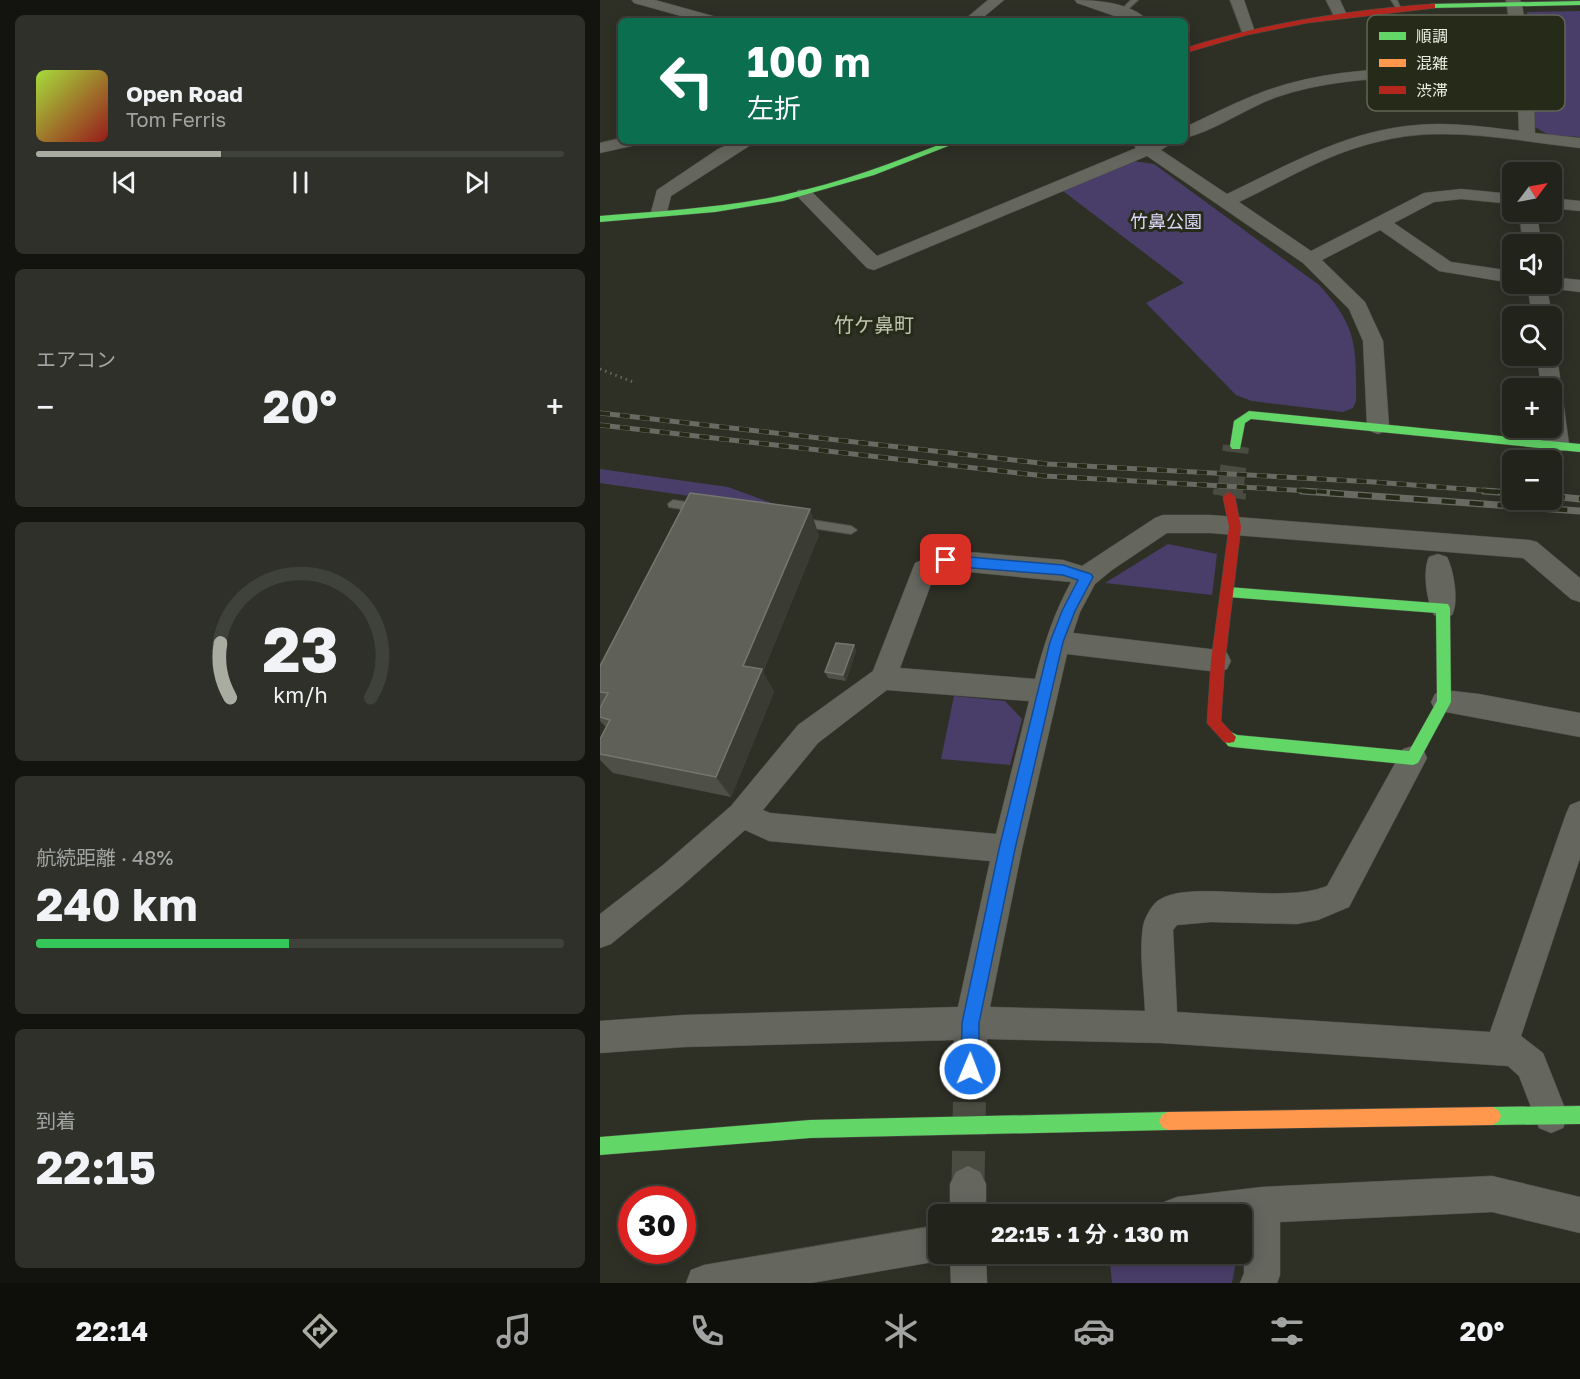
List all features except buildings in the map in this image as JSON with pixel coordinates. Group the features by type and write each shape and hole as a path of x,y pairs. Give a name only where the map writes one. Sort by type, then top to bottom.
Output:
{"street":[{"path":"639,0 704,18"},
{"path":"974,18 997,0"},
{"path":"1082,0 1135,18"},
{"path":"1237,0 1247,29"},
{"path":"1188,49 1247,29 1336,7 1451,3 1580,3"},
{"path":"1188,132 1271,94 1332,79 1367,76"},
{"path":"1526,111 1527,137"},
{"path":"1225,202 1353,142 1400,131 1462,130 1580,143"},
{"path":"600,148 618,144"},
{"path":"660,213 663,194 724,153 743,144"},
{"path":"600,219 804,194 854,179 948,144"},
{"path":"804,194 874,264 1143,145 1310,260 1358,306 1373,341 1378,426"},
{"path":"1310,260 1430,197 1461,194 1502,198"},
{"path":"1562,204 1580,206"},
{"path":"1380,222 1446,267 1502,275"},
{"path":"1562,284 1580,286"},
{"path":"1548,366 1558,444"},
{"path":"1236,446 1240,421 1249,415 1378,426 1580,448"},
{"path":"1229,497 1235,528 1218,661 1214,723 1233,741 1413,758"},
{"path":"970,1069 971,1023 1007,849 1057,642 1068,611 1086,577 1103,563 1163,524 1210,524 1235,528 1528,549 1580,592"},
{"path":"600,933 673,875 741,815 808,734 883,678 924,570 946,560 1063,570 1086,577"},
{"path":"1161,1027 1158,926 1168,911 1190,906 1298,910 1320,906 1338,897 1444,702 1443,608 1438,564"},
{"path":"1228,592 1443,608"},
{"path":"1057,642 1218,661"},
{"path":"883,678 1045,691"},
{"path":"1444,702 1479,706 1580,725"},
{"path":"1501,1049 1580,814"},
{"path":"741,815 769,827 1007,849"},
{"path":"600,1037 684,1031 971,1023 1161,1027 1515,1050 1532,1065 1565,1116"},
{"path":"600,1146 810,1129 1225,1120 1565,1116"},
{"path":"1252,1206 1492,1194 1580,1215"},
{"path":"1258,1283 1262,1275 1262,1205"},
{"path":"704,1283 928,1245"},
{"path":"968,1264 969,1283"}],"lane":[{"path":"1122,12 1135,0"},
{"path":"673,504 709,509"},
{"path":"792,521 851,530"}],"path":[{"path":"600,369 633,382"}],"green space":[{"path":"1580,11 1580,137 1549,135 1535,127 1534,111 1565,111 1565,15 1527,15 1527,12"},
{"name":"竹鼻公園","path":"1133,161 1154,164 1319,285 1341,313 1352,338 1356,366 1356,401 1353,408 1343,412 1252,401 1236,395 1146,303 1184,283 1063,191"},
{"path":"600,469 728,487 793,511 600,483"},
{"path":"1168,544 1217,554 1212,595 1105,583"},
{"path":"954,696 1005,701 1022,719 1010,765 941,759"},
{"path":"1110,1264 1235,1264 1232,1283 1112,1283"}],"tunnel":[{"path":"1230,492 1236,446"},
{"path":"1229,497 1230,491"},
{"path":"968,1184 970,1069"}],"railway":[{"path":"600,413 1048,464 1374,482 1502,492"},
{"path":"600,425 1045,476 1328,492"},
{"path":"1302,491 1580,511"},
{"path":"1484,491 1502,492"},
{"path":"1562,497 1580,499"}],"traffic: fast":[{"path":"1432,6 1580,3"},
{"path":"600,219 715,209 783,198 871,173 949,144"},
{"path":"1236,446 1240,421 1249,415 1580,448"},
{"path":"1228,592 1443,608 1444,702 1413,758 1233,741 1229,737"},
{"path":"1492,1116 1580,1115"},
{"path":"600,1146 810,1129 1168,1121"}],"traffic: slow":[{"path":"1168,1121 1492,1116"}],"traffic: jam":[{"path":"1188,50 1246,33 1307,20 1369,11 1432,6"},
{"path":"1229,497 1235,527 1218,661 1214,723 1229,737"}],"district":[{"name":"竹ケ鼻町","path":"874,324"}],"route":[{"path":"946,560 1063,570 1086,577 1068,611 1057,642 1007,849 971,1023 970,1069"}]}
